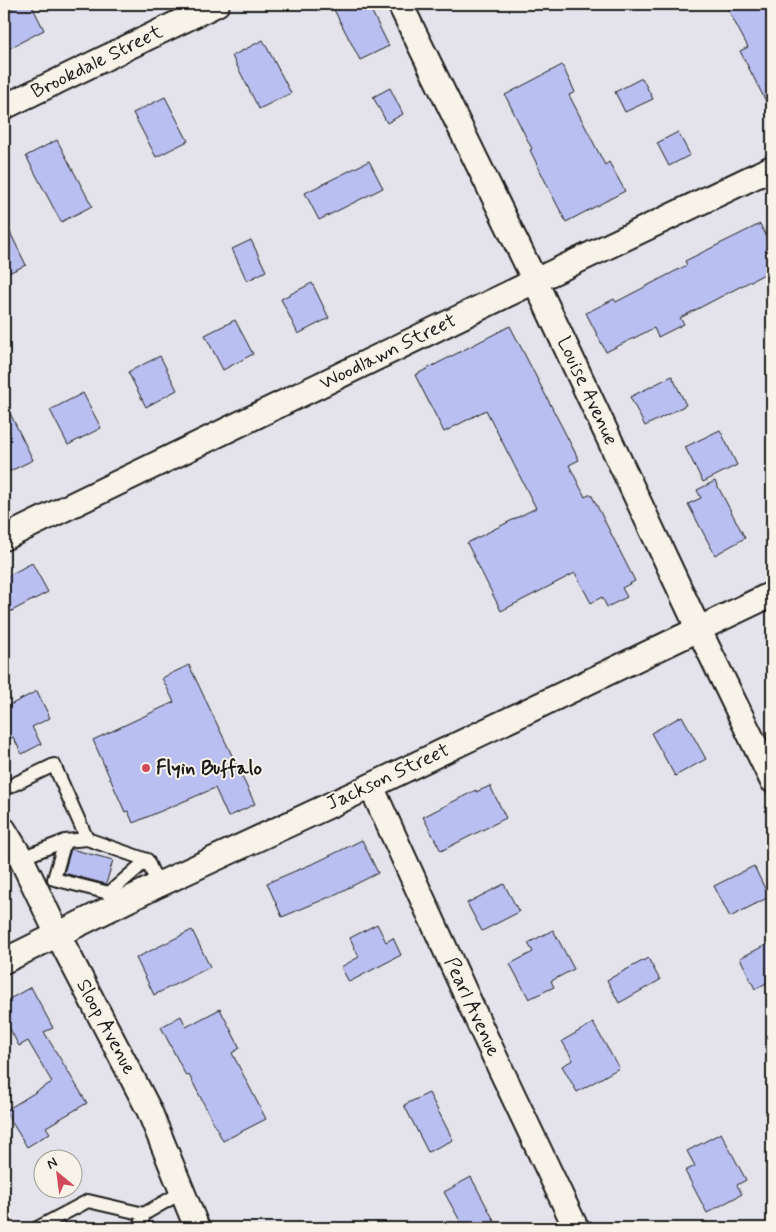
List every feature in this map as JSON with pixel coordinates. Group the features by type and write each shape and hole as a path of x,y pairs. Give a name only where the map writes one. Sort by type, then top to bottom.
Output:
{"street":[{"name":"Brookdale Street","path":"4,107 217,4"},
{"name":"Louise Avenue","path":"400,4 535,280 698,628 772,780"},
{"name":"Woodlawn Street","path":"4,538 535,280 772,168"},
{"name":"Jackson Street","path":"4,961 158,885 371,786 772,594"},
{"name":"Pearl Avenue","path":"371,786 483,1032 576,1228"},
{"name":"Sloop Avenue","path":"4,830 21,858 58,935 149,1110 197,1228"}],"lane":[{"path":"4,789 54,765 87,839"},
{"path":"21,858 65,841 87,839 147,860 158,885"},
{"path":"65,841 54,879 108,893 147,860"},
{"path":"37,1228 88,1201 144,1214 182,1192"},
{"path":"140,1228 144,1214"}],"building":[{"path":"20,4 31,4 44,30 4,51 4,12"},
{"path":"331,4 368,4 389,46 360,60"},
{"path":"725,4 772,4 772,113 740,51 748,47"},
{"path":"263,40 291,93 259,109 232,56"},
{"path":"562,65 575,92 569,95 605,165 609,162 625,191 566,222 505,95"},
{"path":"642,78 653,99 625,112 615,92"},
{"path":"390,88 403,114 387,123 373,97"},
{"path":"165,97 188,141 156,157 133,113"},
{"path":"678,132 690,155 669,166 657,143"},
{"path":"57,140 92,206 61,222 26,156"},
{"path":"369,161 383,188 319,220 305,193"},
{"path":"4,220 26,265 4,275"},
{"path":"760,224 772,248 772,270 680,318 684,324 658,337 654,328 606,352 586,313 614,299 616,302 687,265 685,261"},
{"path":"251,240 266,271 247,281 232,249"},
{"path":"312,283 329,318 298,334 281,299"},
{"path":"235,320 253,354 223,370 205,335"},
{"path":"510,326 579,460 569,465 585,497 591,494 635,581 622,588 627,597 607,607 602,597 591,603 575,573 501,611 467,543 536,508 486,410 444,432 415,375"},
{"path":"160,356 177,390 146,407 128,372"},
{"path":"672,376 686,405 645,426 630,397"},
{"path":"83,393 101,428 68,445 50,410"},
{"path":"4,401 33,460 4,474"},
{"path":"720,430 737,465 703,482 685,447"},
{"path":"715,481 745,538 715,555 688,504 701,498 697,490"},
{"path":"32,563 48,592 4,615 4,578"},
{"path":"189,665 255,804 228,817 215,788 133,823 128,811 125,812 93,740 174,702 162,678"},
{"path":"37,691 50,718 32,727 41,744 22,754 13,737 4,741 4,708"},
{"path":"682,716 706,759 675,776 651,733"},
{"path":"490,786 506,818 441,851 423,817 476,790 476,792"},
{"path":"362,840 378,873 332,896 282,917 267,883"},
{"path":"71,849 113,860 106,884 64,873"},
{"path":"754,866 769,897 730,917 714,886"},
{"path":"504,884 519,912 482,931 467,903"},
{"path":"377,924 386,942 393,938 401,955 349,982 341,967 359,957 350,938"},
{"path":"192,930 210,967 154,995 136,958"},
{"path":"553,930 574,969 551,981 554,987 529,999 510,964 533,952 528,943"},
{"path":"772,942 772,980 755,989 740,958"},
{"path":"648,958 660,980 619,1003 607,980"},
{"path":"31,987 53,1028 44,1032 87,1103 46,1127 50,1133 27,1147 5,1111 52,1082 28,1041 19,1046 4,1018 4,1002"},
{"path":"220,1009 240,1048 232,1053 266,1119 223,1141 189,1075 186,1076 161,1027 181,1016 186,1027"},
{"path":"593,1023 619,1068 577,1092 562,1066 573,1060 562,1041"},
{"path":"429,1093 453,1140 428,1152 404,1105"},
{"path":"721,1133 746,1180 737,1185 742,1194 707,1213 685,1171 695,1166 687,1151"},
{"path":"471,1177 498,1228 464,1228 444,1192"}],"place":[{"name":"Flyin Buffalo","path":"146,768"}]}
